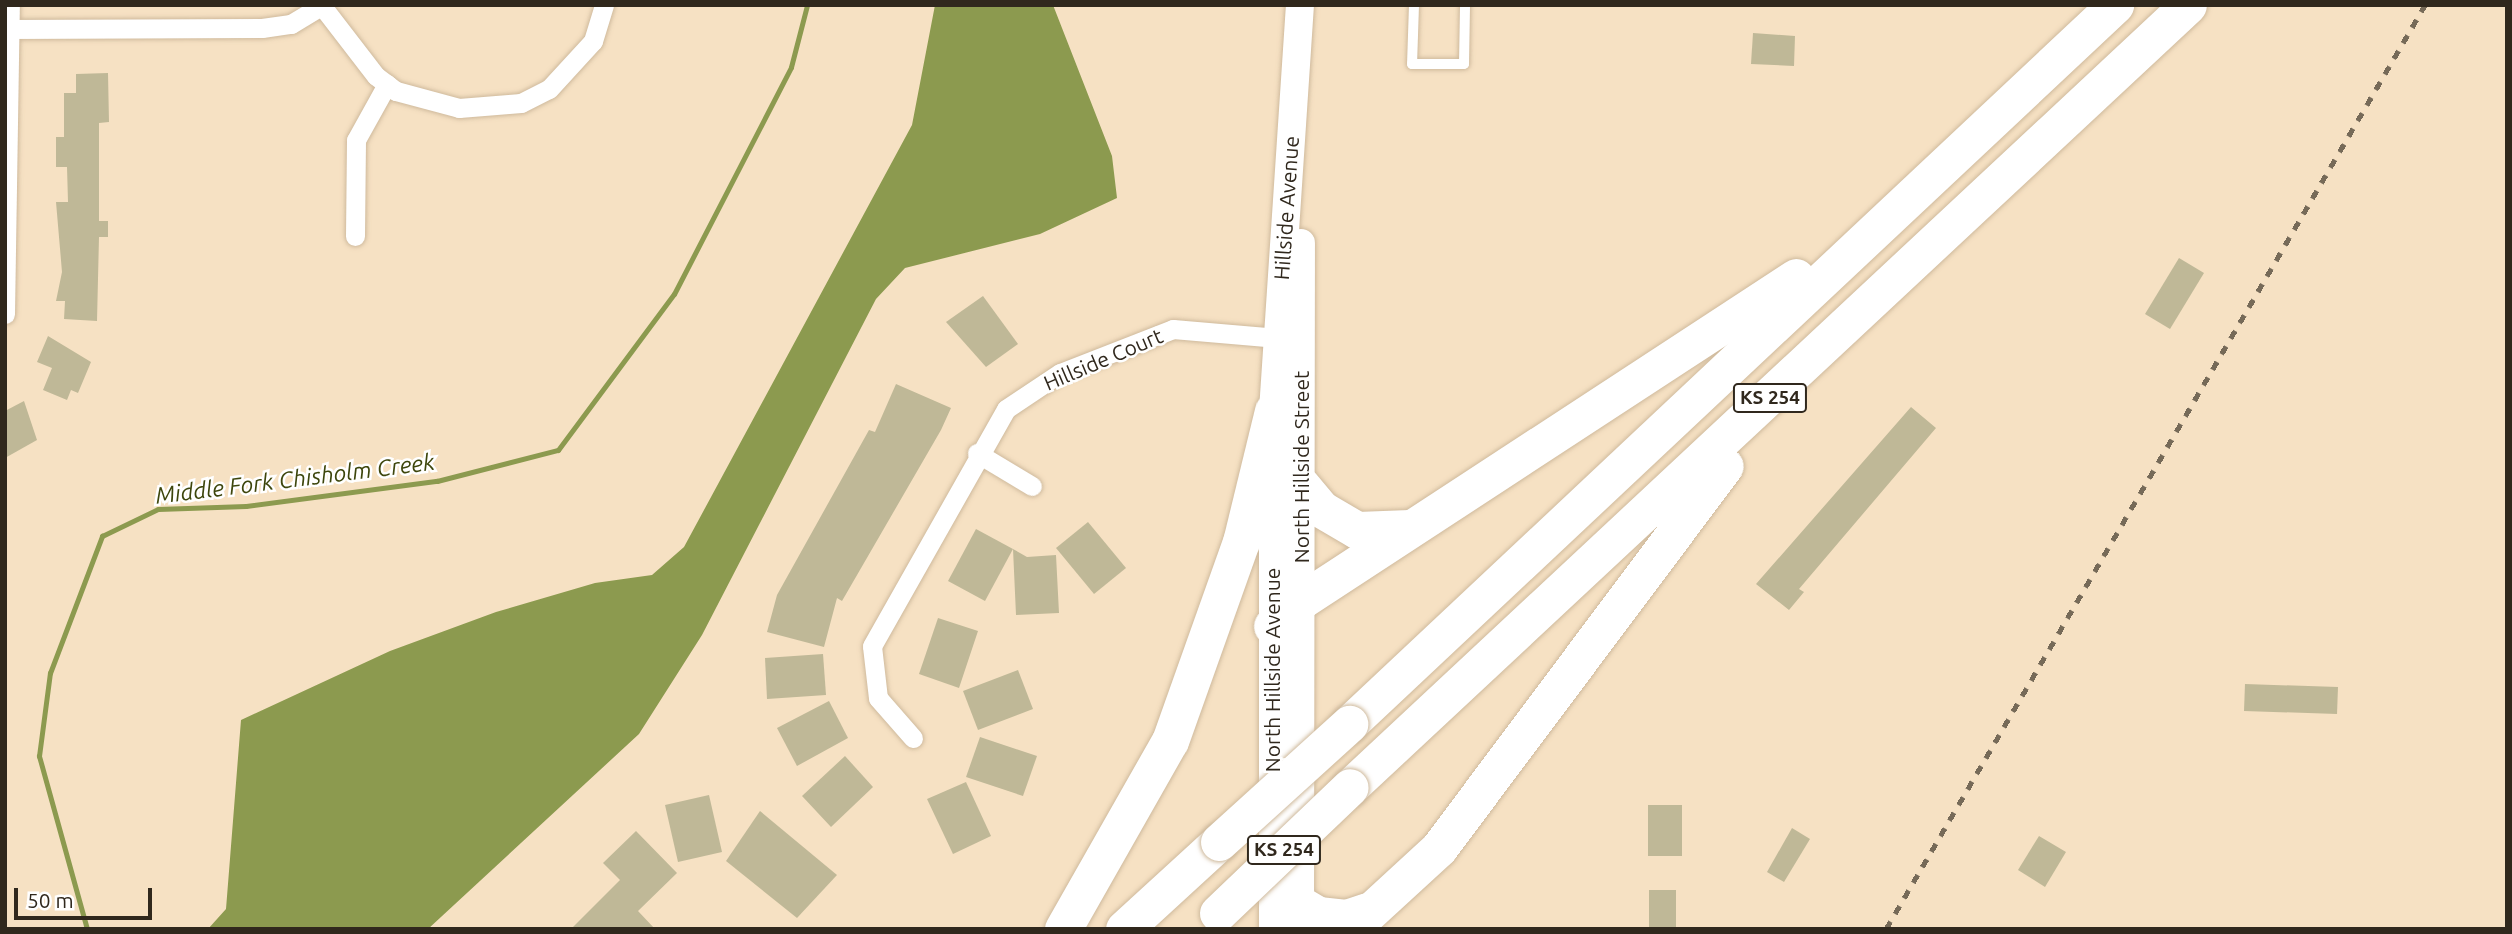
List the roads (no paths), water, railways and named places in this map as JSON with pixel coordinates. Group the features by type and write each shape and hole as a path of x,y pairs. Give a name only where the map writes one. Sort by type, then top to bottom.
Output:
{"highway":[{"name":"KS 254","path":"1124,929 1349,724 2115,5"},
{"name":"KS 254","path":"1209,921 1968,215 2188,5"},
{"path":"1272,626 1302,600 1768,296 1943,167"},
{"path":"1286,913 1359,920 1447,838 1703,490 1945,253 1968,215"},
{"path":"1063,929 1170,741 1234,565 1273,411"},
{"path":"1301,485 1321,509 1357,530 1411,528"}],"main road":[{"name":"Hillside Avenue","path":"1273,411 1290,339 1301,5"},
{"name":"North Hillside Street","path":"1286,913 1302,600 1301,485 1290,339"},
{"name":"North Hillside Avenue","path":"1273,411 1272,626 1286,913"}],"street":[{"path":"5,314 10,5"},
{"path":"8,29 262,28 291,24 322,5 387,84 459,108 520,103 572,68 593,41 604,5"},
{"path":"355,236 356,140 387,84"},
{"name":"Hillside Court","path":"913,738 878,698 872,646 977,453 1006,410 1032,389 1146,338 1196,327 1290,339"},
{"path":"977,453 1032,486"}],"lane":[{"path":"1414,5 1412,64 1464,64 1465,5"}],"waterway":[{"name":"Middle Fork Chisholm Creek","path":"87,929 39,756 50,673 102,536 158,509 246,506 437,481 558,450 674,294 791,67 807,5"}],"railway":[{"path":"1886,929 2425,5"}]}
